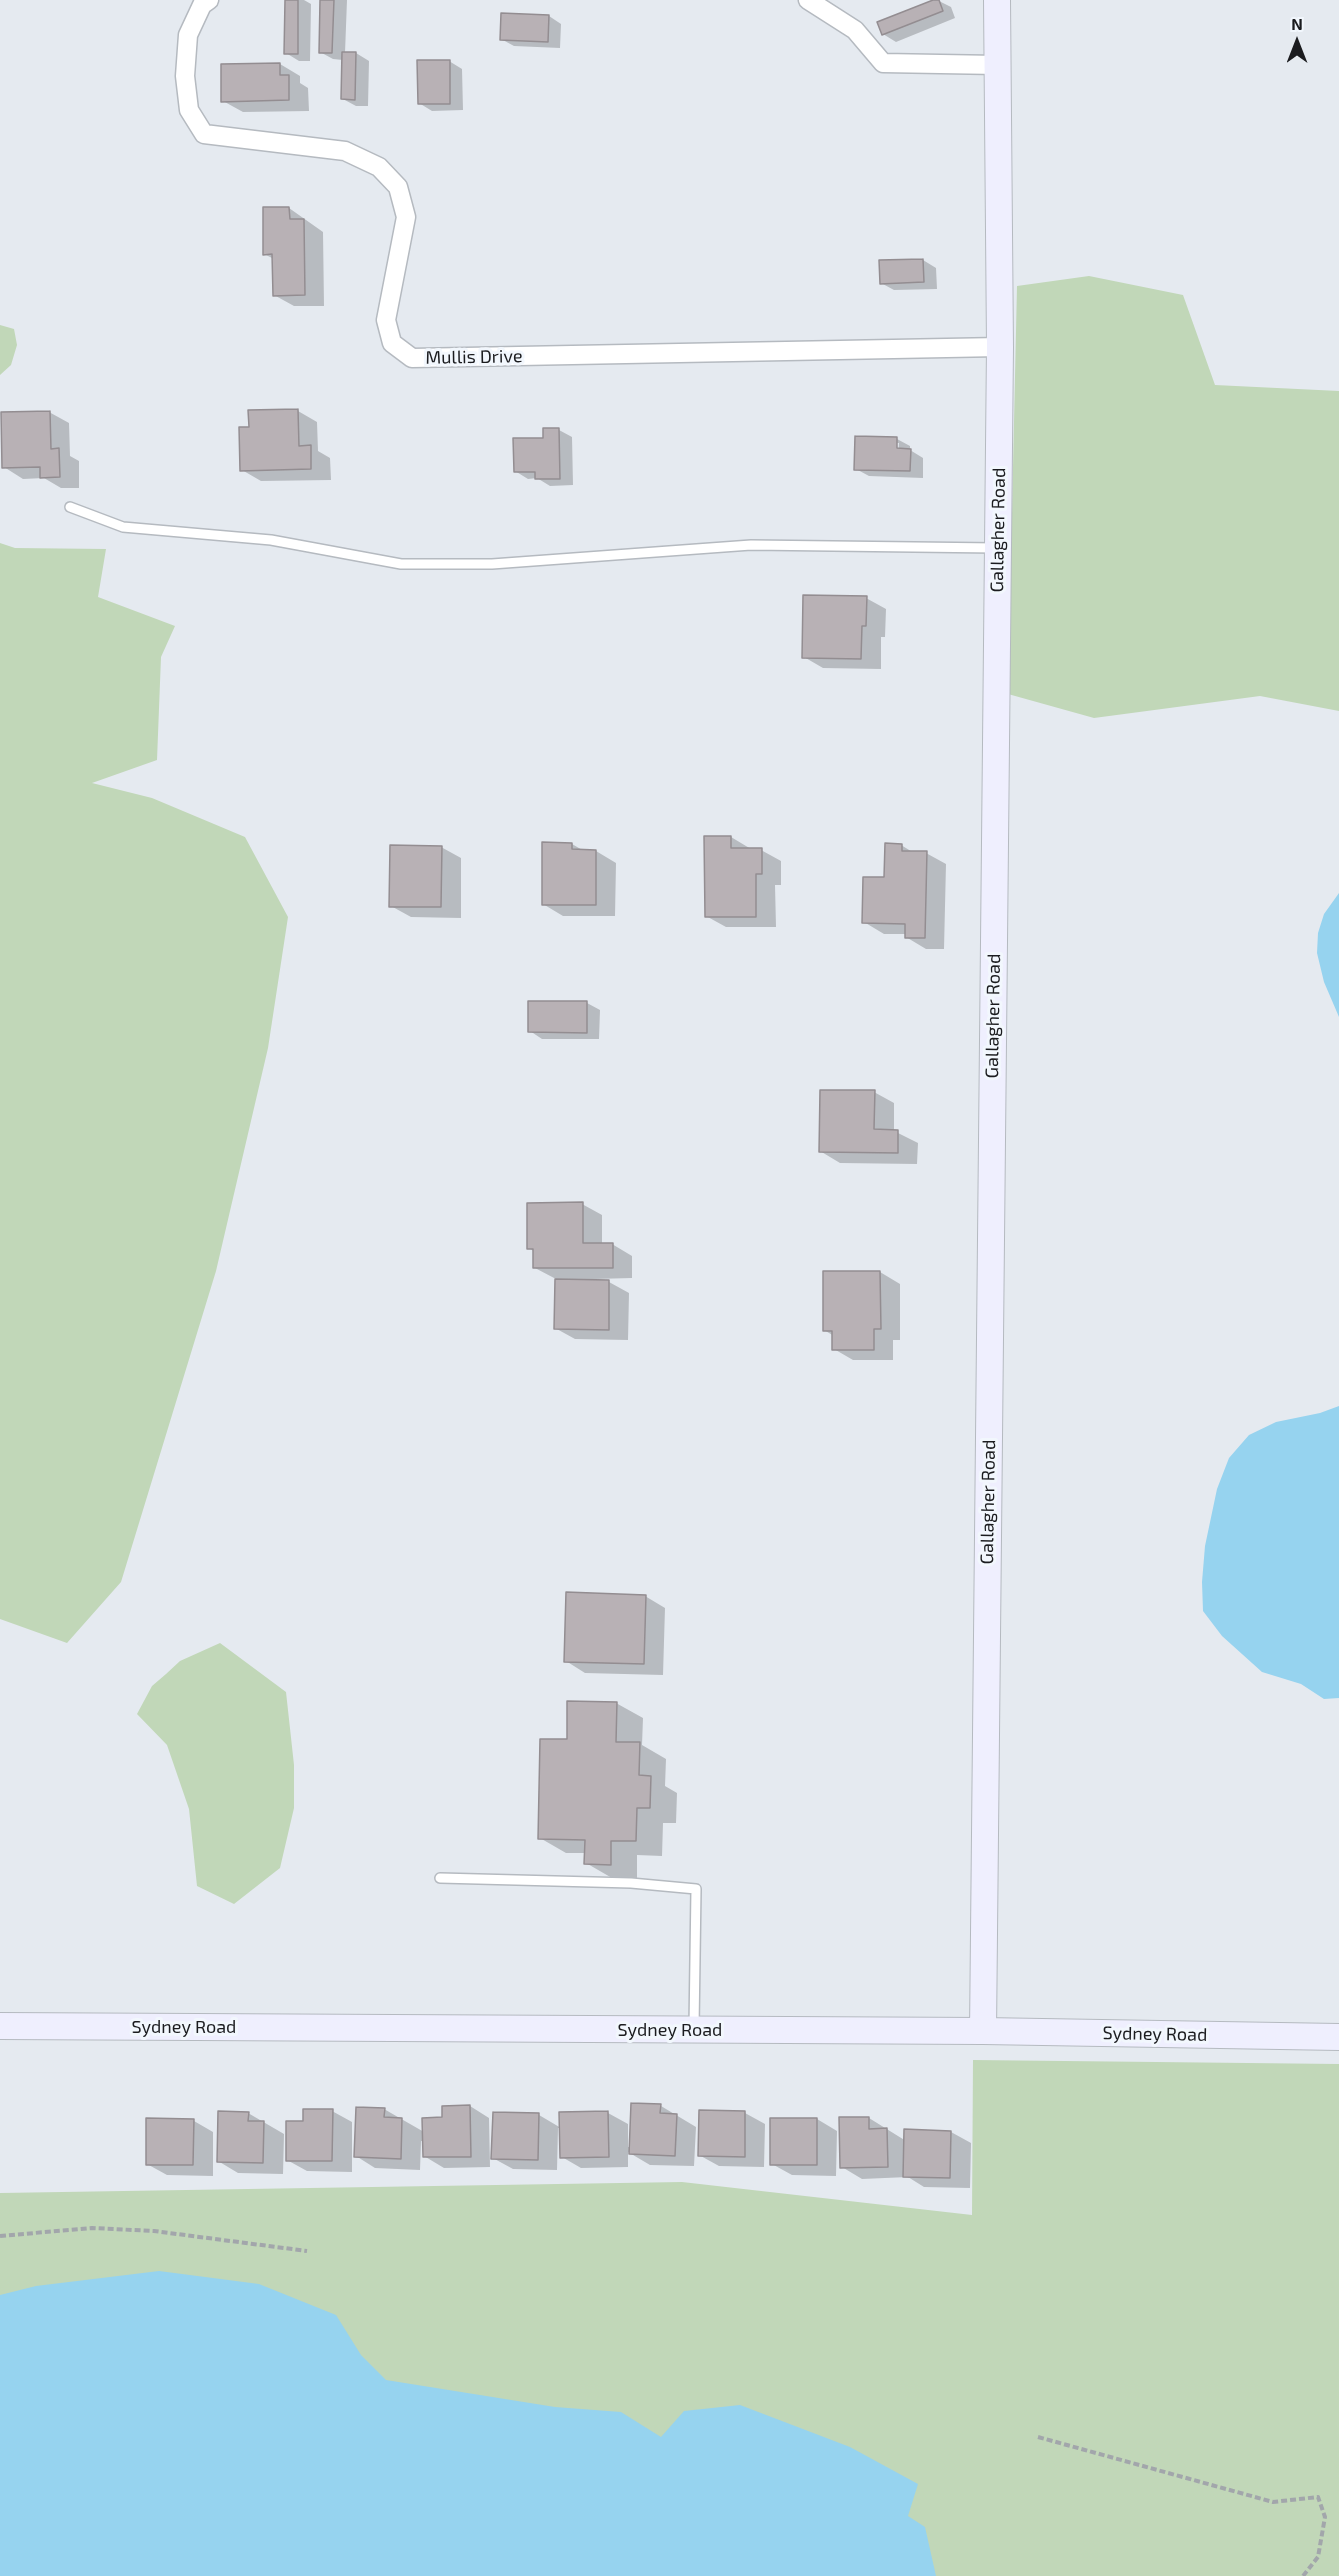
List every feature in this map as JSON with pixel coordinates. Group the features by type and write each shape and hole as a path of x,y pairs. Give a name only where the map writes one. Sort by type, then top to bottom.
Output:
{"street":[{"name":"Mullis Drive","path":"209,0 202,5 188,35 185,76 189,110 204,134 345,151 379,167 398,187 406,217 386,320 392,344 412,358 1000,347"},
{"path":"808,0 855,30 883,63 998,65"},
{"name":"Gallagher Road","path":"983,2031 1000,347 997,0"},
{"name":"Sydney Road","path":"0,2026 983,2031 1339,2037"}],"lane":[{"path":"70,507 123,526 271,540 401,564 492,564 751,545 998,548"},
{"path":"440,1878 631,1883 696,1889 694,2030"}],"path":[{"path":"0,2236 92,2228 154,2231 307,2251"},
{"path":"1038,2437 1273,2502 1318,2497 1325,2517 1318,2557 1303,2576"}],"green space":[{"path":"1089,276 1183,295 1215,385 1339,391 1339,711 1260,696 1094,718 1008,694 1017,286"},
{"path":"0,325 14,329 17,345 11,365 0,375"},
{"path":"0,543 15,548 106,549 98,597 175,626 161,657 157,760 92,783 152,798 245,837 288,917 268,1048 216,1271 121,1582 67,1643 0,1619"},
{"path":"220,1643 286,1692 294,1765 294,1808 280,1868 234,1904 197,1886 189,1809 167,1745 137,1714 152,1686 180,1661"},
{"path":"973,2060 1339,2064 1339,2576 0,2576 0,2193 682,2182 972,2215"}],"water":[{"path":"1339,893 1339,1017 1324,982 1317,953 1318,933 1324,914"},
{"path":"1339,1406 1339,1698 1324,1699 1301,1684 1262,1672 1222,1636 1203,1611 1202,1582 1205,1546 1217,1489 1229,1458 1249,1435 1276,1422 1320,1413"},
{"path":"159,2271 259,2284 336,2315 361,2355 386,2380 555,2407 621,2412 661,2437 684,2411 740,2405 850,2447 918,2484 908,2516 925,2527 936,2576 0,2576 0,2295 36,2286"}],"building":[{"path":"285,0 298,0 298,54 284,54"},
{"path":"320,0 334,0 332,53 319,53"},
{"path":"933,0 939,0 943,11 882,35 877,22"},
{"path":"501,13 549,15 548,42 500,40"},
{"path":"342,52 356,52 355,100 341,99"},
{"path":"417,60 450,60 450,104 418,104"},
{"path":"280,63 280,75 289,75 289,100 221,102 221,64"},
{"path":"263,207 289,207 290,219 304,219 305,295 273,296 272,254 263,255"},
{"path":"923,259 924,282 880,284 879,260"},
{"path":"298,409 299,446 311,445 311,469 240,471 239,427 249,427 248,410"},
{"path":"50,411 51,449 59,448 60,477 40,478 40,467 2,468 1,412"},
{"path":"543,428 559,428 560,479 535,479 535,472 514,472 513,438 543,438"},
{"path":"855,436 897,437 897,448 911,449 910,471 854,470"},
{"path":"803,595 867,596 866,626 862,626 861,659 802,658"},
{"path":"704,836 731,836 731,848 762,848 762,874 756,874 756,917 705,917"},
{"path":"542,842 572,843 572,849 596,850 596,905 542,905"},
{"path":"885,843 902,844 902,851 927,851 925,938 905,938 905,924 862,923 863,877 884,877"},
{"path":"390,845 442,846 441,907 389,907"},
{"path":"528,1001 587,1001 587,1033 528,1032"},
{"path":"820,1090 875,1090 874,1129 898,1130 898,1153 819,1152"},
{"path":"583,1202 583,1243 613,1243 613,1268 533,1268 533,1249 527,1249 527,1203"},
{"path":"823,1271 880,1271 881,1329 874,1329 874,1350 832,1350 832,1331 823,1331"},
{"path":"555,1279 609,1280 609,1330 554,1329"},
{"path":"566,1592 646,1595 644,1664 564,1662"},
{"path":"567,1701 617,1702 616,1742 640,1742 639,1775 651,1776 650,1808 637,1808 636,1841 611,1841 611,1865 584,1864 585,1840 538,1839 540,1739 567,1739"},
{"path":"631,2103 661,2104 660,2113 677,2114 675,2156 629,2154"},
{"path":"470,2105 471,2157 423,2157 422,2118 442,2117 442,2106"},
{"path":"356,2107 385,2108 384,2117 402,2118 401,2159 354,2157"},
{"path":"303,2109 333,2109 332,2161 286,2161 286,2121 303,2121"},
{"path":"699,2110 745,2111 745,2157 698,2156"},
{"path":"218,2111 249,2112 248,2121 264,2121 263,2163 217,2162"},
{"path":"608,2111 609,2157 560,2158 559,2112"},
{"path":"493,2112 539,2113 538,2160 491,2159"},
{"path":"839,2117 869,2117 869,2129 887,2128 888,2167 840,2168"},
{"path":"146,2118 194,2119 193,2165 146,2165"},
{"path":"770,2118 817,2118 817,2165 770,2165"},
{"path":"904,2129 951,2131 950,2178 903,2177"}]}
